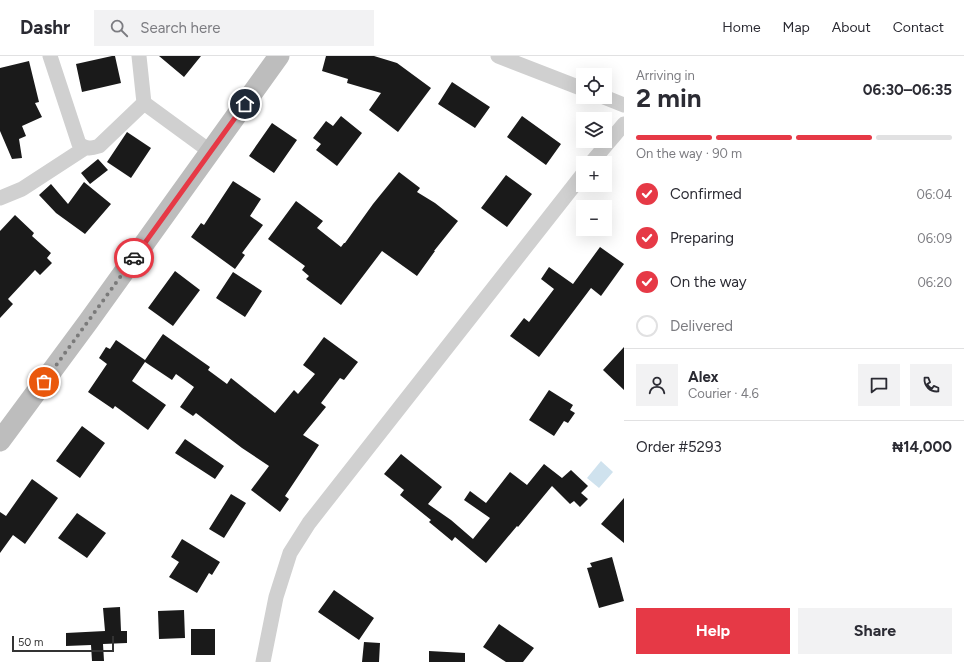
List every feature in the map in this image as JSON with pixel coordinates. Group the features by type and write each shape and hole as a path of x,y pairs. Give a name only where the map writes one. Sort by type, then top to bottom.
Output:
{"street":[{"path":"50,56 79,144 85,148"},
{"path":"139,56 144,103 211,152"},
{"path":"0,441 88,322 279,56"},
{"path":"498,56 576,86"},
{"path":"612,100 624,105"},
{"path":"0,198 22,189 85,148 99,146 144,103"},
{"path":"597,156 624,124"},
{"path":"264,662 276,597 290,553 309,523 576,183"}],"water":[{"path":"601,461 613,472 599,488 587,478"}],"building":[{"path":"115,56 121,83 82,92 76,64"},
{"path":"159,56 201,56 184,77"},
{"path":"326,56 374,56 397,63 431,88 398,132 369,110 381,93 347,83 348,79 322,71"},
{"path":"29,61 39,102 35,103 42,117 22,126 26,136 19,139 22,158 12,159 0,131 0,68"},
{"path":"452,82 490,107 475,128 438,104"},
{"path":"341,116 362,133 337,166 316,150 321,144 313,138 326,121 333,126"},
{"path":"522,116 561,144 546,165 507,137"},
{"path":"272,123 297,140 274,173 249,156"},
{"path":"127,132 151,148 131,178 107,162"},
{"path":"98,159 108,170 90,184 81,173"},
{"path":"399,172 420,188 417,192 435,203 458,221 434,251 417,276 382,251 341,305 306,279 309,276 302,270 305,266 268,239 296,201 323,221 317,228 341,247"},
{"path":"506,175 532,194 507,227 481,208"},
{"path":"233,181 261,199 250,216 263,225 242,253 245,255 235,269 191,237 201,223 204,225"},
{"path":"84,182 111,204 85,234 56,213 39,195 51,184 68,204"},
{"path":"15,215 34,233 32,236 51,253 47,258 52,263 40,275 35,270 8,299 13,304 0,318 0,231"},
{"path":"600,247 624,264 601,296 591,288 539,357 510,336 524,318 529,322 554,289 541,279 549,267 573,284"},
{"path":"175,271 200,290 173,326 148,308"},
{"path":"233,272 262,291 245,317 216,298"},
{"path":"163,334 210,367 208,370 227,384 231,378 275,413 294,390 298,394 315,374 303,365 324,337 358,362 344,380 340,378 321,403 326,407 303,435 319,445 285,496 289,499 280,512 251,490 269,466 242,448 196,413 193,416 180,407 194,387 176,374 172,380 145,362 132,381 166,405 148,430 115,406 113,409 88,392 107,364 99,358 106,347 110,349 116,340 145,360"},
{"path":"624,347 624,390 603,370"},
{"path":"549,390 573,405 570,410 575,413 568,423 564,421 554,436 529,420"},
{"path":"82,426 105,443 80,478 56,461"},
{"path":"185,439 224,466 215,479 175,453"},
{"path":"401,454 442,487 428,504 451,520 473,539 490,518 464,500 470,491 486,503 510,472 527,485 544,464 562,478 571,470 588,486 581,493 588,499 580,507 574,501 570,504 552,486 486,563 455,537 452,541 429,522 431,520 400,495 404,490 384,474"},
{"path":"32,479 58,498 25,544 13,535 0,553 0,512 6,516"},
{"path":"231,494 246,503 224,538 209,529"},
{"path":"624,498 624,543 601,524"},
{"path":"77,513 106,533 87,558 58,538"},
{"path":"182,539 220,562 212,575 209,573 197,593 169,577 179,562 171,557"},
{"path":"612,557 624,601 599,608 587,568 592,567 590,563"},
{"path":"334,590 374,618 359,640 318,612"},
{"path":"120,607 121,631 127,631 127,643 103,644 104,661 92,661 91,645 66,646 66,633 105,631 103,608"},
{"path":"184,610 185,638 159,639 158,611"},
{"path":"499,624 534,648 523,662 506,662 483,647"},
{"path":"191,629 215,629 215,655 191,655"},
{"path":"364,642 380,643 379,662 362,662"},
{"path":"429,651 465,653 465,662 429,662"}],"way so far":[{"path":"44,382 134,258"}],"route":[{"path":"134,258 245,104"}]}
